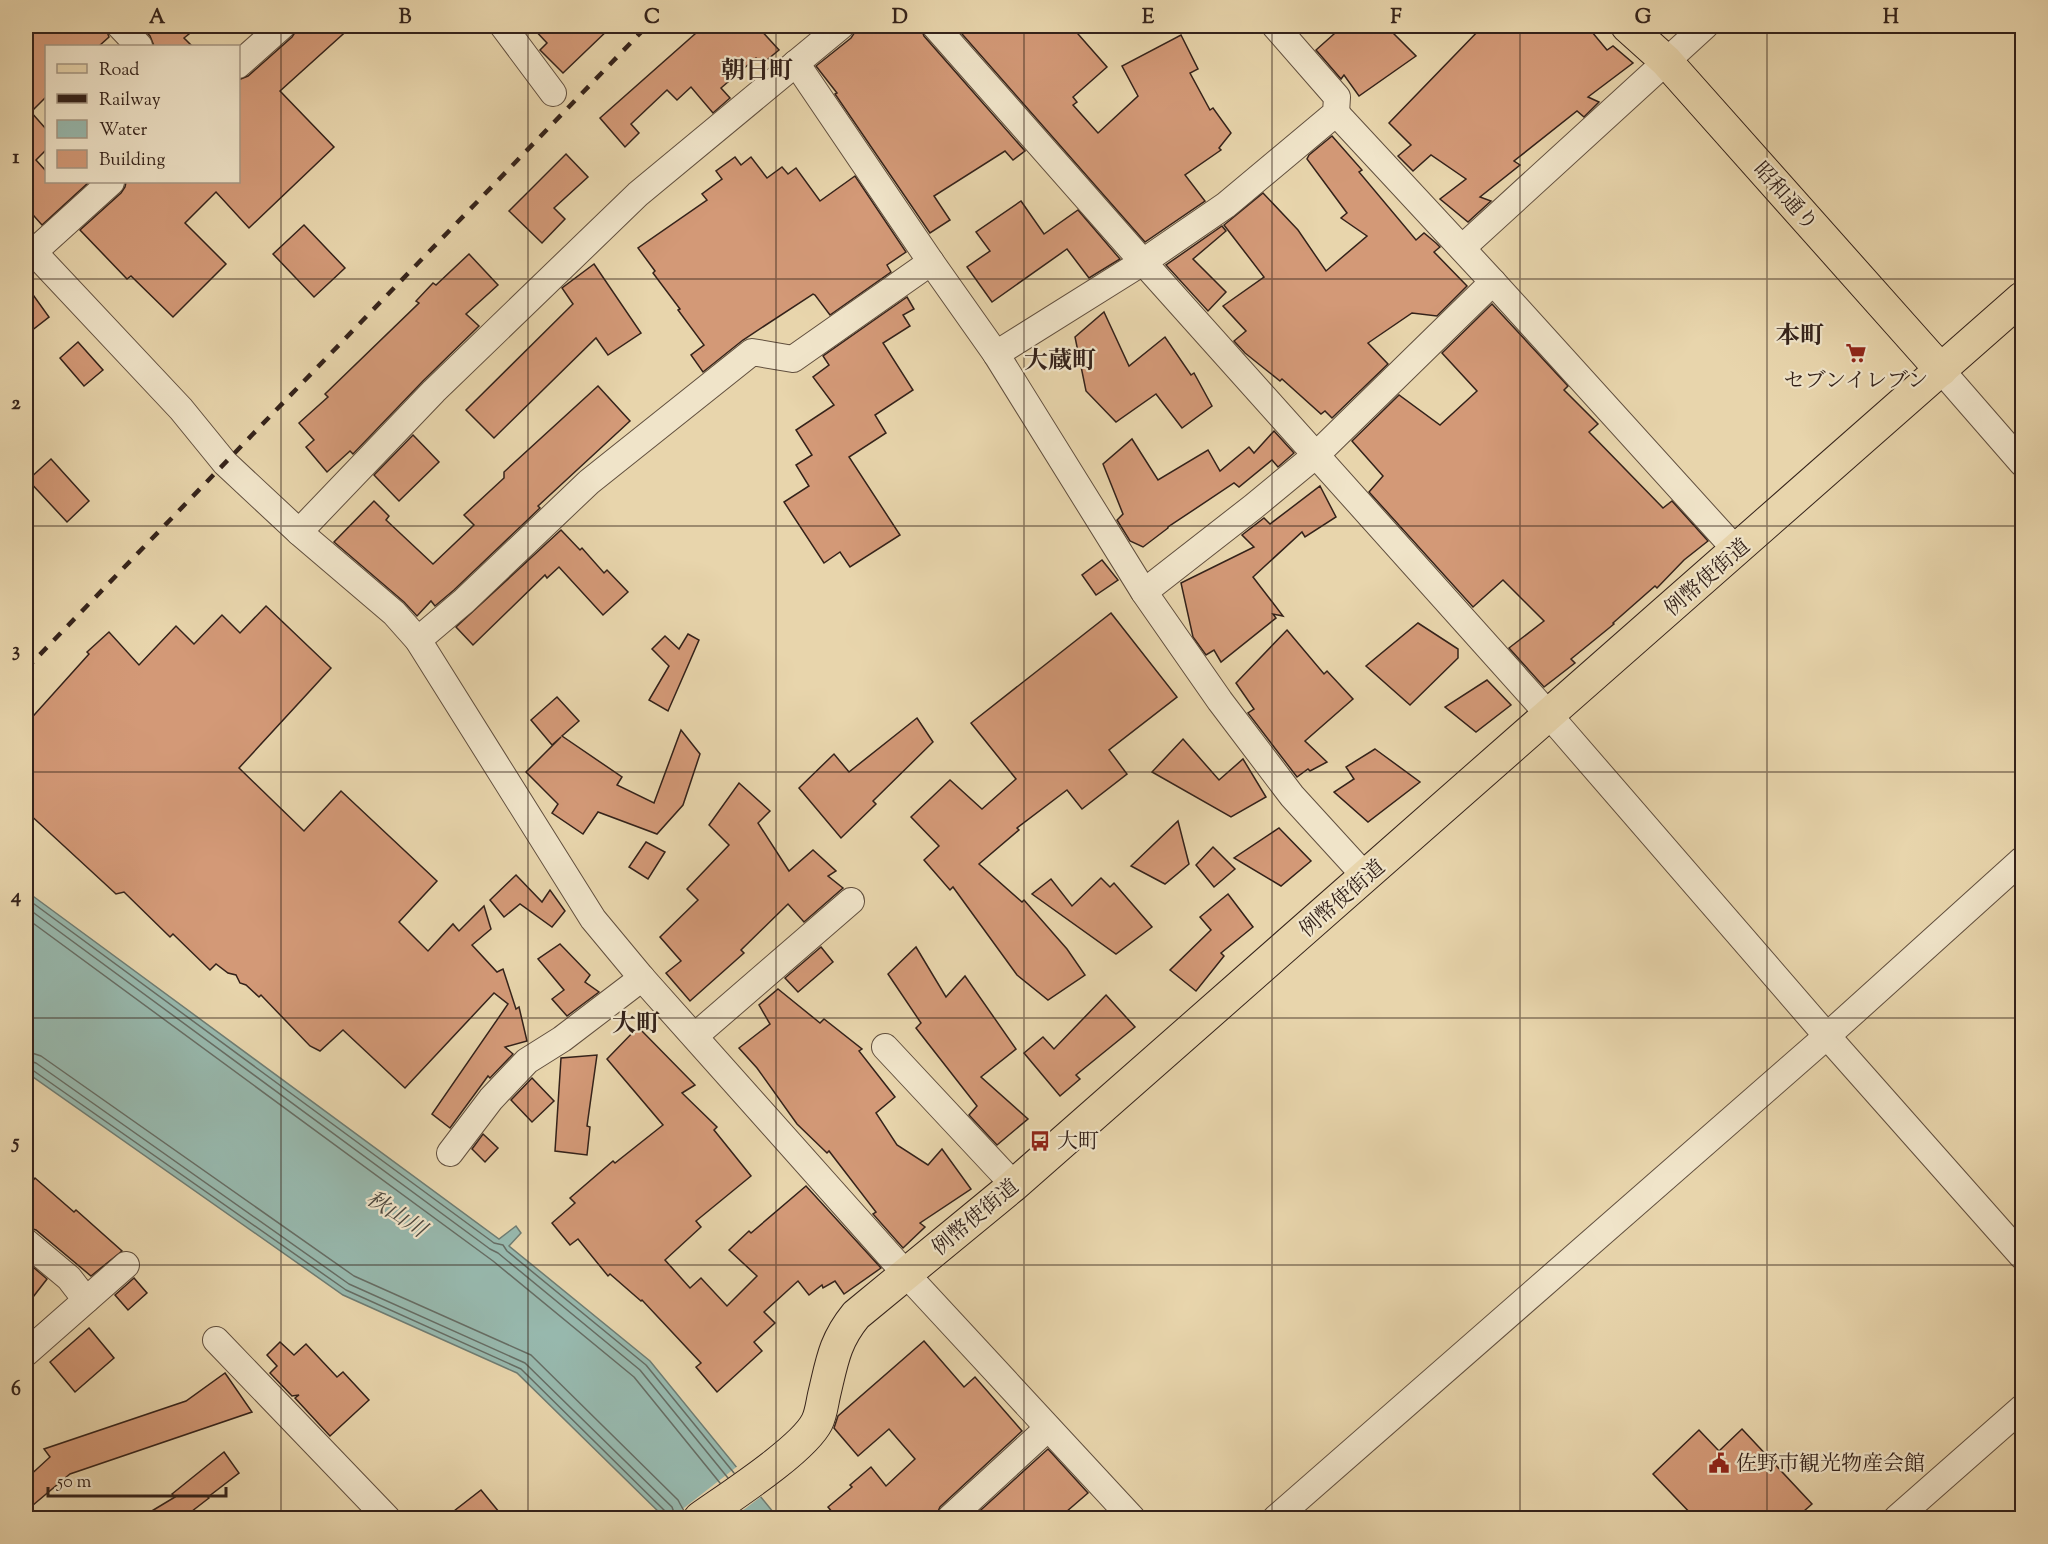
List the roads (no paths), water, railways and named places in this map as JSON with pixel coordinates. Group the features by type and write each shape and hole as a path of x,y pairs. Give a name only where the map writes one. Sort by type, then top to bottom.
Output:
{"main road":[{"name":"昭和通り","path":"1627,26 1666,62 1941,370"},
{"name":"例幣使街道","path":"700,1518 784,1456 801,1442 817,1422 836,1345 856,1315 1014,1185 2022,298"}],"street":[{"path":"120,26 139,45"},
{"path":"240,63 282,26"},
{"path":"503,26 553,93"},
{"path":"299,532 434,391 638,194 841,26"},
{"path":"935,26 1549,715 1827,1036 2022,1256"},
{"path":"996,354 1143,262 1226,205 1336,113 1337,97 1275,26"},
{"path":"1462,248 1705,26"},
{"path":"796,63 996,354 1144,592 1220,701 1292,796 1366,877"},
{"path":"1336,113 1737,551"},
{"path":"110,183 28,252 181,409 225,463 299,532 394,613 418,640 593,919 642,978 906,1274 1132,1518"},
{"path":"418,640 464,601 590,482 752,352 793,359 931,262"},
{"path":"1144,592 1316,455 1493,282"},
{"path":"1941,370 2022,463"},
{"path":"1276,1518 1827,1036 2022,860"},
{"path":"695,1036 850,901"},
{"path":"450,1153 491,1099 526,1061 562,1039 642,978"},
{"path":"885,1047 1014,1185"},
{"path":"26,1242 69,1278 86,1300"},
{"path":"26,1353 126,1265"},
{"path":"216,1341 387,1518"},
{"path":"1897,1518 2022,1408"},
{"path":"950,1518 1048,1428"}],"water":[{"name":"秋山川","path":"26,891 499,1239 516,1226 521,1233 509,1246 650,1361 778,1518 665,1518 517,1373 343,1295 26,1072"}],"railway":[{"path":"26,669 647,26"}],"place":[{"name":"セブンイレブン","path":"1856,353"},
{"name":"大町","path":"1040,1141"},
{"name":"佐野市観光物産会館","path":"1719,1463"}],"district":[{"name":"朝日町","path":"757,70"},
{"name":"本町","path":"1800,335"},
{"name":"大蔵町","path":"1060,360"},
{"name":"大町","path":"636,1023"}]}
